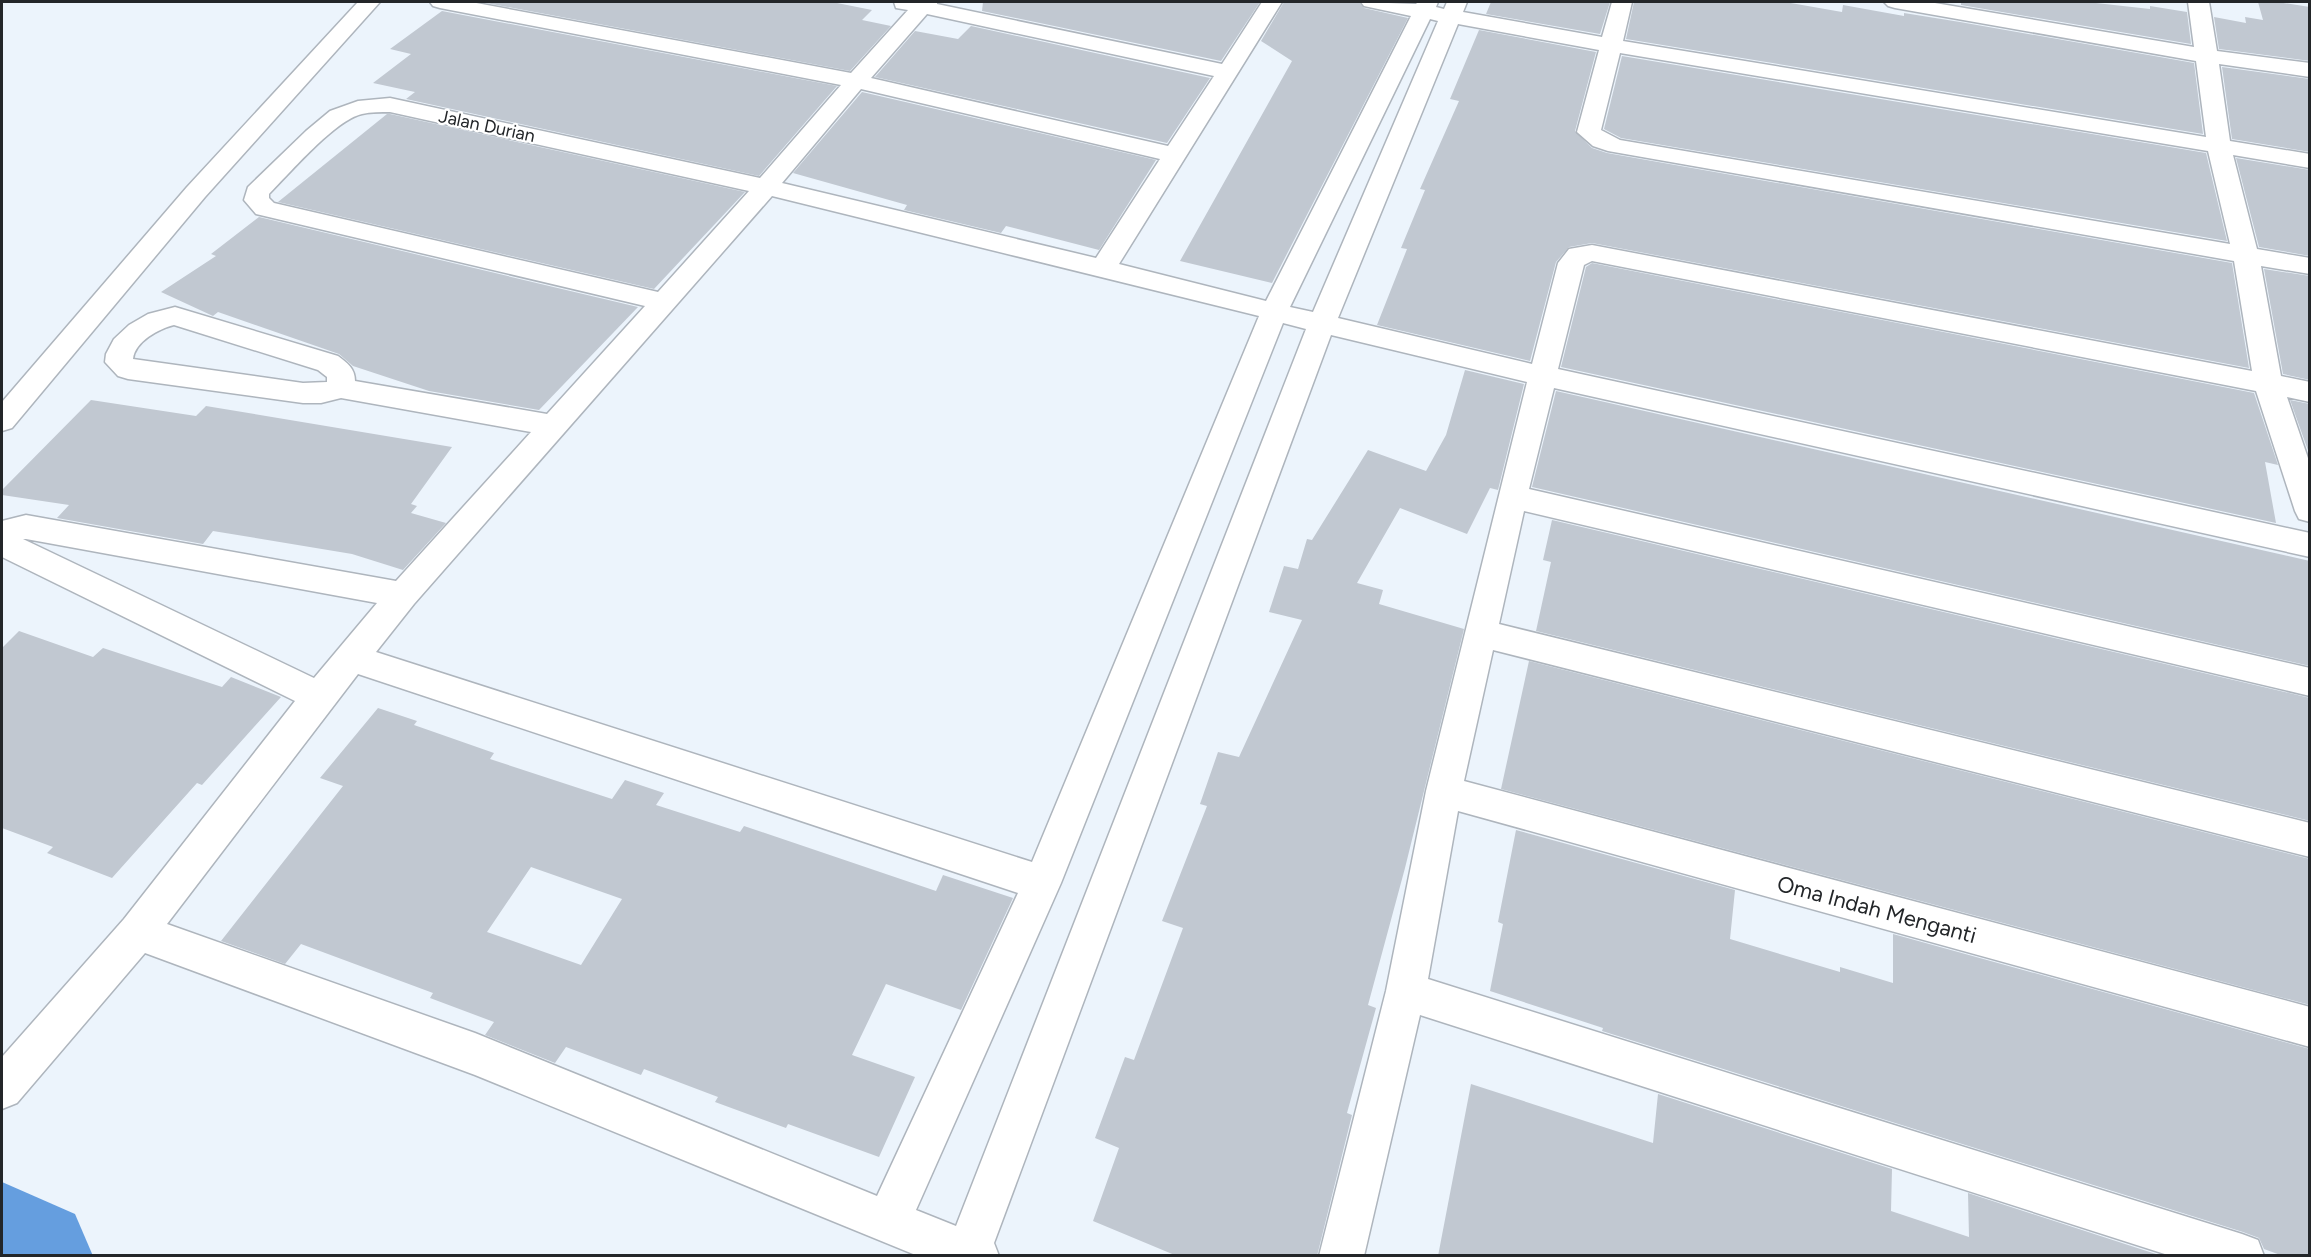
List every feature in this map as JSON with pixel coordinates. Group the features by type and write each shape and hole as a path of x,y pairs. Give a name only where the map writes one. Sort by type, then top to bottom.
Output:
{"street":[{"path":"2,421 196,192 369,2"},
{"path":"440,2 856,81 1174,155"},
{"path":"898,2 925,4 1228,72"},
{"path":"1103,268 1272,2"},
{"path":"1371,2 1440,8 1610,45 2310,161"},
{"path":"1622,2 1589,132 1601,141 1616,146 2310,266"},
{"path":"1895,2 2208,56 2310,70"},
{"path":"2199,2 2219,146 2246,255 2268,384 2310,511"},
{"path":"2,1088 138,932 319,696 403,595 555,426 925,4"},
{"path":"888,1222 1042,883 1274,312 1440,8"},
{"path":"138,932 475,1054 888,1222 973,1253 1440,8"},
{"name":"Jalan Durian","path":"664,302 265,209 256,200 257,192 324,128 347,111 379,106 402,108 766,187"},
{"path":"766,187 1103,268 1426,350 2310,545"},
{"path":"1344,1255 1406,991 1444,791 1512,497 1571,263 1578,255 1592,253 2310,392"},
{"path":"341,388 341,373 328,363 175,316 151,323 130,338 118,356 119,362 128,369 303,393 321,393 341,388 555,426"},
{"path":"1512,497 2310,682"},
{"path":"319,696 6,545 2,541 3,536 13,529 26,526 403,595"},
{"path":"1481,633 2310,840"},
{"path":"352,658 1042,883"},
{"name":"Oma Indah Menganti","path":"1444,791 2310,1027"},
{"path":"1406,991 2242,1256"}],"building":[{"path":"481,2 832,2 872,10 862,20 891,26 850,71"},
{"path":"983,2 1260,2 1221,61 982,11"},
{"path":"1284,2 1359,2 1364,8 1408,18 1272,283 1180,261 1292,61 1261,41"},
{"path":"1491,2 1610,2 1600,34 1486,14"},
{"path":"1634,2 1785,2 1842,12 1843,5 1904,16 1904,13 1960,22 2194,63 2203,134 1626,39"},
{"path":"1961,2 2087,2 2150,9 2150,6 2187,12 2191,44 1961,5"},
{"path":"2258,2 2277,2 2310,7 2310,61 2219,49 2214,17 2246,23 2245,17 2263,20"},
{"path":"442,11 837,86 759,176 406,99 415,92 373,83 411,54 390,49"},
{"path":"971,26 1210,78 1167,143 875,77 915,31 958,39"},
{"path":"1479,30 1596,52 1575,131 1592,148 1607,153 2232,263 2249,368 1592,243 1569,247 1556,262 1530,361 1377,325 1407,249 1401,248 1425,190 1420,189 1459,101 1450,99"},
{"path":"1622,56 2206,153 2227,241 1621,138 1604,129"},
{"path":"2222,67 2310,79 2310,152 2232,139"},
{"path":"862,92 1156,160 1099,250 1006,226 1001,233 904,210 907,205 793,173"},
{"path":"387,114 745,192 654,289 278,202"},
{"path":"2236,158 2310,170 2310,256 2259,247"},
{"path":"259,217 638,307 539,410 429,391 353,366 339,354 218,312 213,316 161,292 216,256 211,254"},
{"path":"1592,263 2254,393 2278,465 2265,462 2276,523 1561,367 1586,267"},
{"path":"2264,269 2310,276 2310,380 2283,374"},
{"path":"1465,370 1524,384 1498,490 1490,488 1467,534 1400,508 1357,583 1383,590 1379,604 1464,629 1405,868 1368,1005 1376,1008 1347,1113 1352,1115 1317,1256 1177,1256 1093,1221 1119,1148 1095,1138 1125,1057 1134,1060 1183,928 1162,921 1207,806 1200,804 1218,752 1239,757 1302,620 1269,612 1284,566 1298,569 1307,539 1312,540 1368,450 1426,471 1446,435"},
{"path":"1556,391 2310,561 2310,666 1532,487"},
{"path":"91,400 196,416 206,406 452,447 411,504 417,506 411,513 446,523 403,570 352,554 213,531 203,544 57,518 69,505 2,495 2,490"},
{"path":"2290,400 2310,404 2310,456"},
{"path":"1552,520 2310,698 2310,821 1536,631 1551,562 1543,560"},
{"path":"19,631 93,657 103,648 222,687 231,677 281,697 202,785 197,783 112,878 47,853 53,847 2,828 2,648"},
{"path":"1529,661 2310,859 2310,1005 1501,789"},
{"path":"378,708 417,721 414,725 494,753 490,759 612,799 625,780 664,793 656,805 740,832 744,826 936,891 943,875 1013,898 961,1010 886,984 852,1055 915,1077 879,1157 788,1124 786,1128 715,1102 718,1097 644,1069 641,1075 566,1047 555,1063 485,1035 494,1022 430,998 433,993 301,944 285,964 221,941 343,786 320,778","holes":["531,867 622,899 581,965 487,932"]},
{"path":"1516,830 1735,890 1730,939 1840,972 1840,967 1893,983 1893,934 2310,1049 2310,1256 2283,1256 2264,1249 2259,1238 2243,1232 1602,1031 1603,1028 1490,991 1503,924 1498,922"},
{"path":"1471,1084 1653,1143 1658,1094 1892,1169 1891,1211 1969,1237 1968,1193 2162,1256 1438,1256"}],"waterway":[{"path":"2,1242 33,1256"}]}
